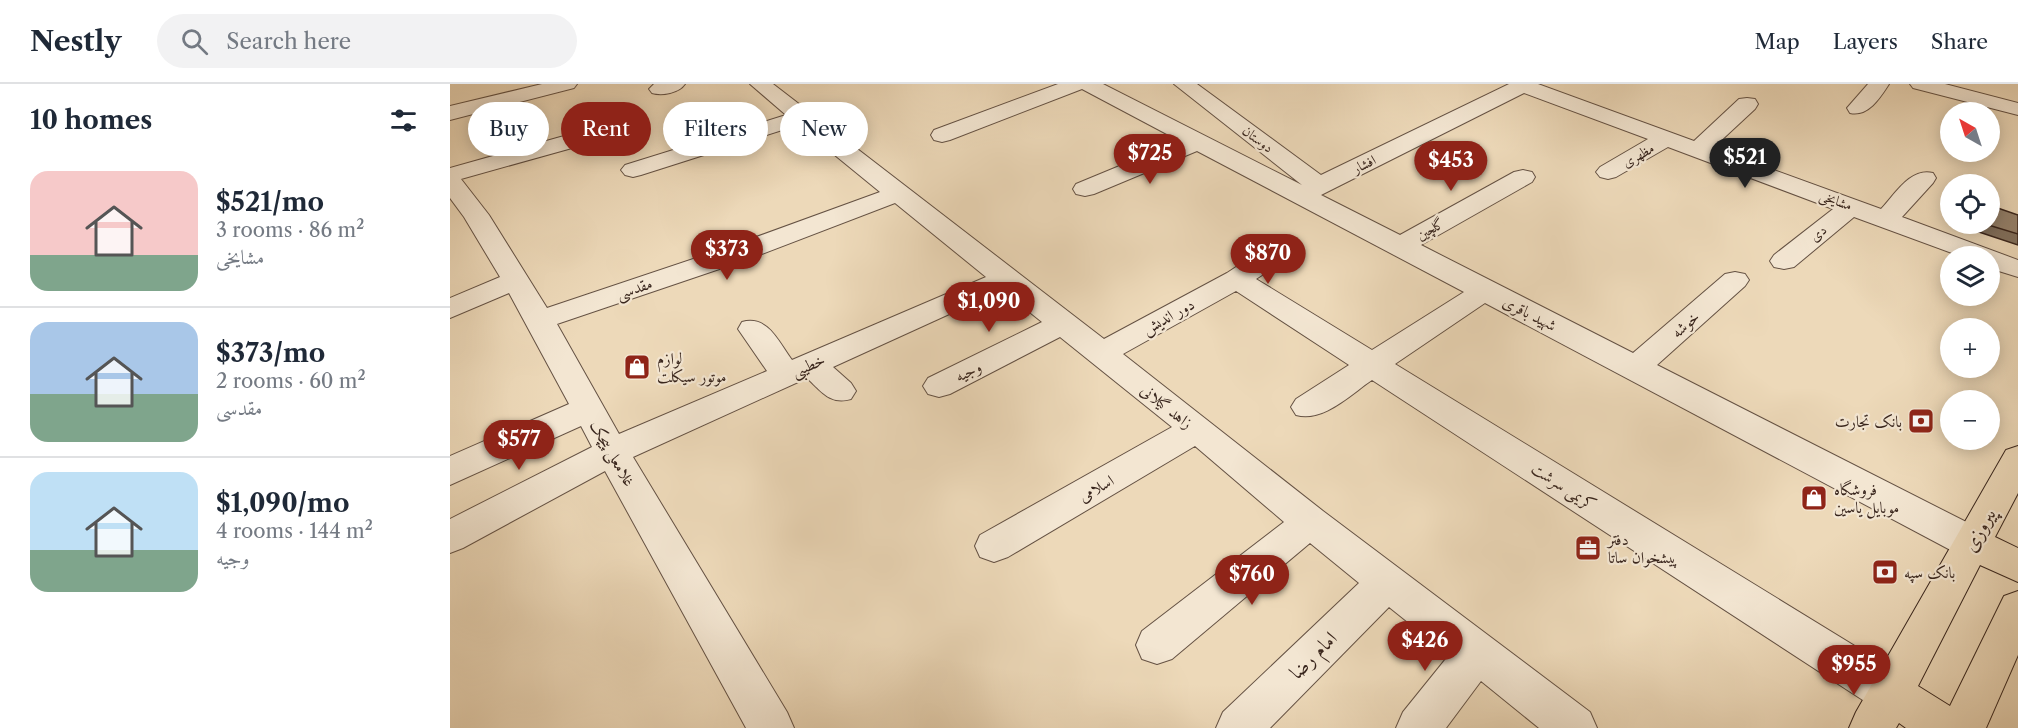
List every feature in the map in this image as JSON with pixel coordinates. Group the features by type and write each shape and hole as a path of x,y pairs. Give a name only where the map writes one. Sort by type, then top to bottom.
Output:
{"main road":[{"name":"پیروزی","path":"1881,711 2018,459"},
{"path":"1972,543 2018,566"},
{"path":"1963,728 2018,609"},
{"path":"1881,711 1945,728"}],"street":[{"path":"450,93 490,84"},
{"path":"450,113 567,84"},
{"name":"زاهد گیلانی","path":"760,84 783,102"},
{"path":"942,135 1077,84"},
{"name":"شهید باقری","path":"1087,84 1173,99 1198,141 1311,190 1400,246 1972,543"},
{"path":"1173,99 1222,84"},
{"path":"1858,108 1879,84"},
{"path":"1920,84 2018,109"},
{"name":"مشایخی","path":"1533,86 1958,246"},
{"name":"افشار","path":"1311,190 1533,86"},
{"name":"دوستان","path":"1173,99 1311,190"},
{"path":"1698,149 1747,104"},
{"path":"633,170 681,145 780,122"},
{"name":"مظهری","path":"1608,172 1667,138"},
{"path":"1085,189 1198,141"},
{"path":"450,175 561,144"},
{"name":"زاهد گیلانی","path":"850,156 1197,429 1310,522 1574,728"},
{"name":"گلچین","path":"1400,246 1523,177"},
{"path":"1886,219 1923,178"},
{"name":"مقدسی","path":"540,320 736,254 897,194"},
{"name":"غلامعلی پیچک","path":"456,199 476,215 540,320 612,452 771,728"},
{"name":"دی","path":"1784,261 1852,206"},
{"name":"دور اندیش","path":"1100,354 1237,279 1275,254"},
{"path":"2000,263 2018,270"},
{"name":"خطیبی","path":"450,537 612,452 1004,279"},
{"name":"کریمی سرشت","path":"1237,279 1374,364 1881,711"},
{"path":"450,309 516,280"},
{"name":"خوشه","path":"1636,368 1735,280"},
{"path":"1308,407 1486,290"},
{"name":"وجیه","path":"939,386 1062,324"},
{"path":"753,329 799,370 840,392"},
{"path":"450,471 588,409"},
{"name":"اسلامی","path":"994,546 1197,429"},
{"path":"1157,645 1310,522"},
{"name":"امام رضا","path":"1239,728 1387,582"},
{"path":"1419,728 1477,652"}],"building":[{"path":"2000,209 2018,215 2018,234 2000,229"}],"place":[{"name":"لوازم موتور سیکلت","path":"637,367"},
{"name":"بانک تجارت","path":"1921,421"},
{"name":"فروشگاه موبایل یاسین","path":"1814,498"},
{"name":"دفتر پیشخوان ساتا","path":"1588,548"},
{"name":"بانک سپه","path":"1885,572"}]}
